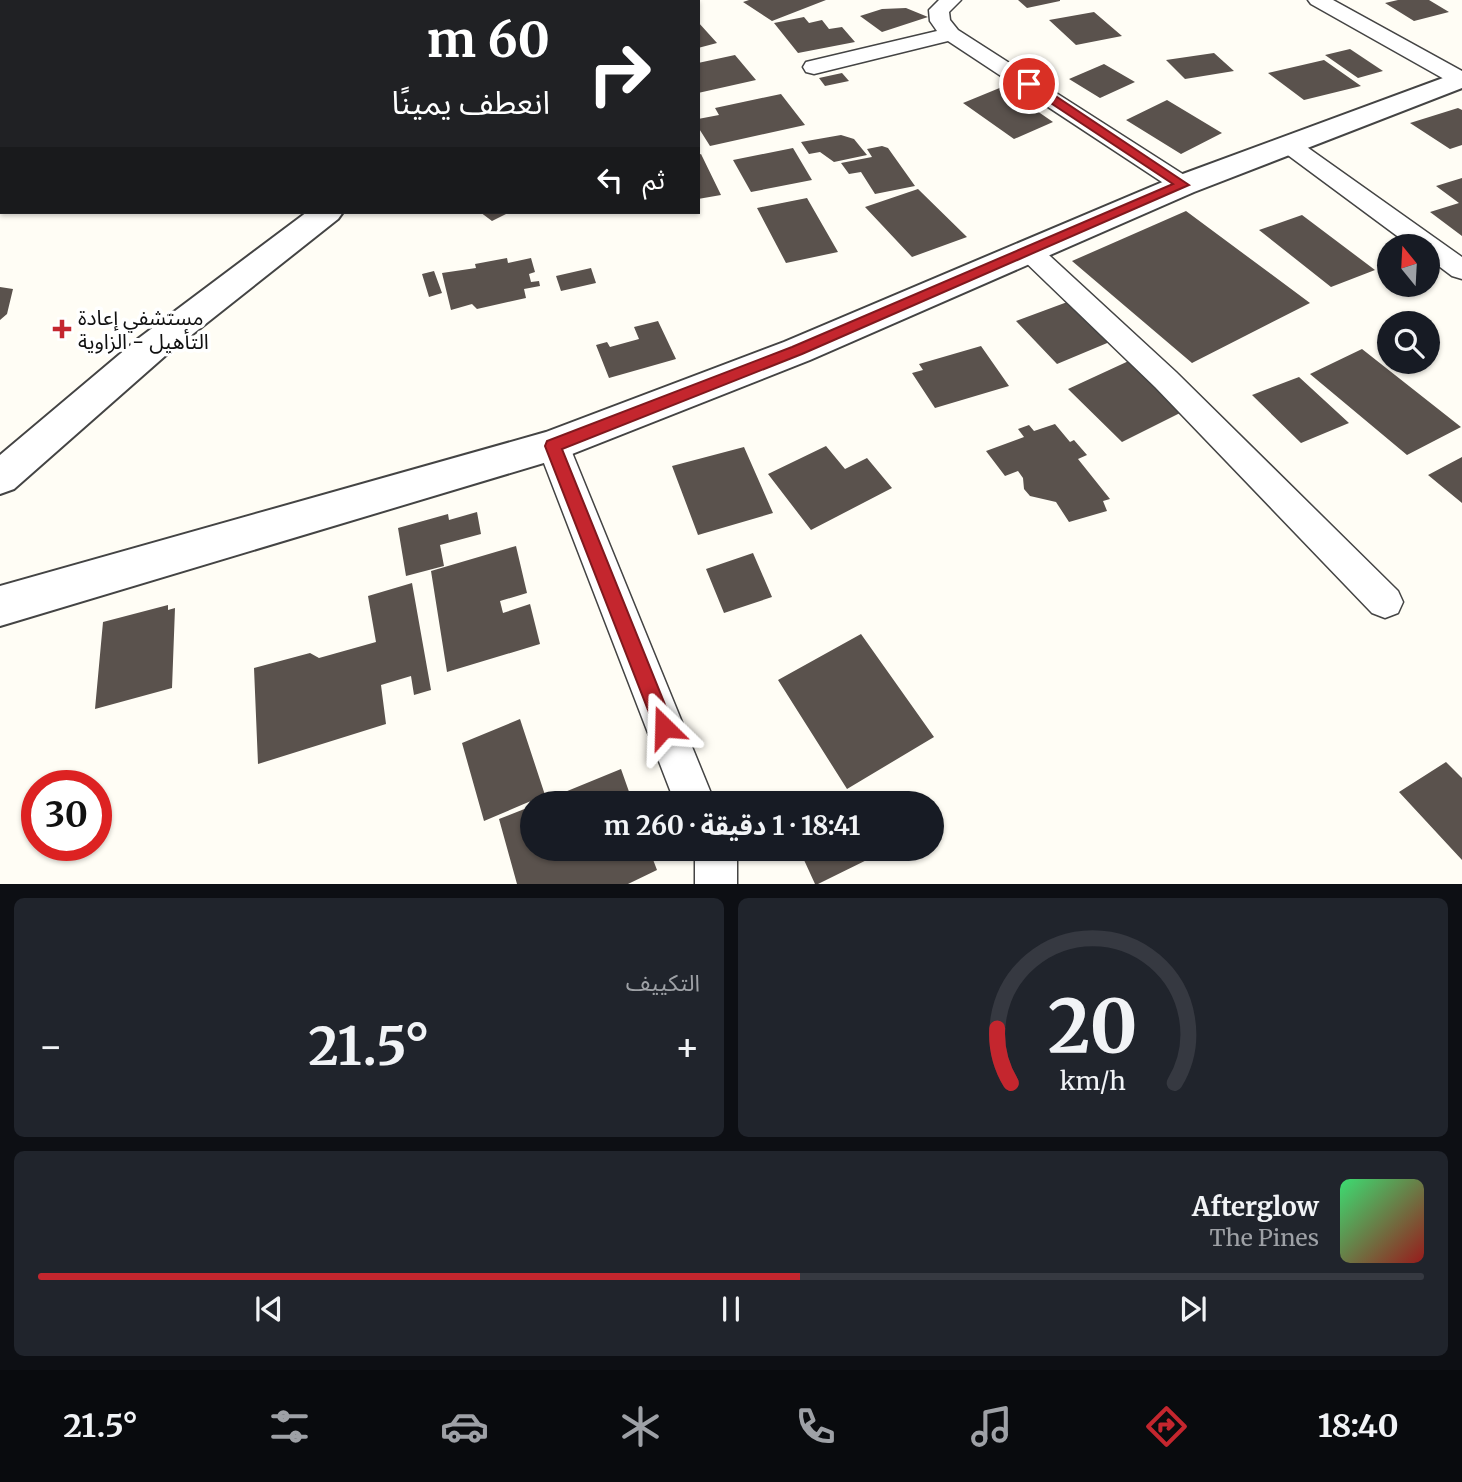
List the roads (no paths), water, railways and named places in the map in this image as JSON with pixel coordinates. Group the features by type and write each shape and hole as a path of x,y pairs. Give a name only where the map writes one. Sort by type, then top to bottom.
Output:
{"street":[{"path":"951,0 939,10 940,20 951,34 1183,185"},
{"path":"1318,0 1462,79"},
{"path":"814,67 951,34"},
{"path":"0,606 553,446 797,351 1183,185 1462,79"},
{"path":"1289,145 1462,270"},
{"path":"0,478 152,347 324,214"},
{"path":"1030,251 1180,392 1385,602"},
{"path":"553,446 690,791"},
{"path":"716,861 716,884"}],"place":[{"name":"مستشفي إعادة التأهيل - الزاوية","path":"62,329"}]}
